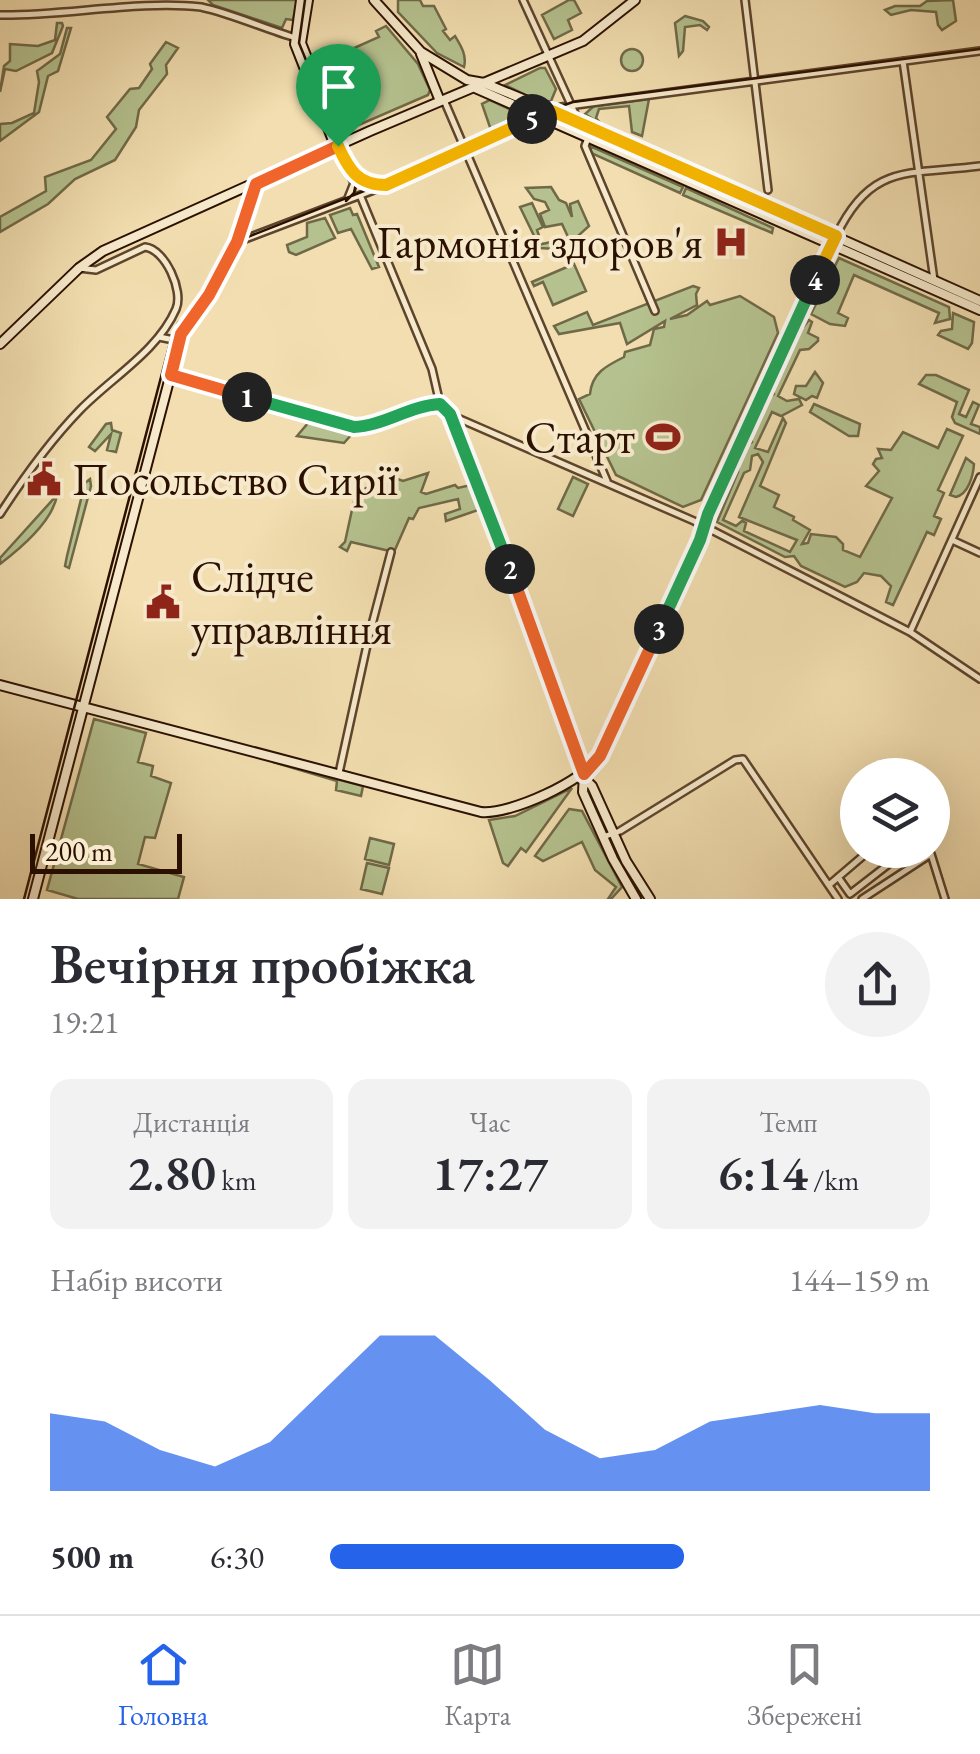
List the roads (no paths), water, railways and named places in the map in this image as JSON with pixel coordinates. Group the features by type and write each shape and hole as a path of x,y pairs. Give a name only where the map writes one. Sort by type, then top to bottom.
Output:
{"main road":[{"path":"304,0 298,39 338,146"},
{"path":"374,0 420,52 470,83 980,301"},
{"path":"0,344 79,268 103,251 442,100 470,83 484,83 588,39 635,0"},
{"path":"420,52 442,100"},
{"path":"484,83 579,122 980,310"},
{"path":"34,899 179,341 237,242 256,184"},
{"path":"0,686 492,813 504,812 585,776 600,756 834,240"},
{"path":"585,776 650,899"},
{"path":"585,776 583,792 636,899"}],"street":[{"path":"524,0 579,122"},
{"path":"745,0 768,190"},
{"path":"0,15 173,5 202,8 298,39"},
{"path":"237,242 387,185 571,104 980,51"},
{"path":"903,61 934,280"},
{"path":"442,100 608,484"},
{"path":"590,136 585,146 655,311"},
{"path":"338,146 354,188 342,202"},
{"path":"347,164 364,181 387,185"},
{"path":"834,240 850,208 870,186 893,176 980,166"},
{"path":"360,196 432,369 440,404 450,414 704,527 910,632 980,679"},
{"path":"0,514 35,461 80,410 159,336 175,312 179,295 154,249 144,247 96,270 79,268"},
{"path":"159,336 179,341"},
{"path":"171,375 354,427 411,408 440,404"},
{"path":"450,414 585,776"},
{"path":"910,632 980,477"},
{"path":"952,540 980,553"},
{"path":"339,772 368,636 391,552"},
{"path":"603,837 741,758 838,899"},
{"path":"862,899 932,855 945,899"},
{"path":"829,885 850,868"},
{"path":"838,877 850,894 880,868"}],"tram line":[{"path":"305,0 299,43 356,183 354,193 346,201"},
{"path":"24,899 171,339 178,323 203,298 235,242 430,165 573,102 980,49"}],"place":[{"name":"Гармонія здоров'я","path":"731,242"},
{"name":"Старт","path":"663,437"},
{"name":"Посольство Сирії","path":"44,479"},
{"name":"Слідче управління","path":"163,602"}]}
